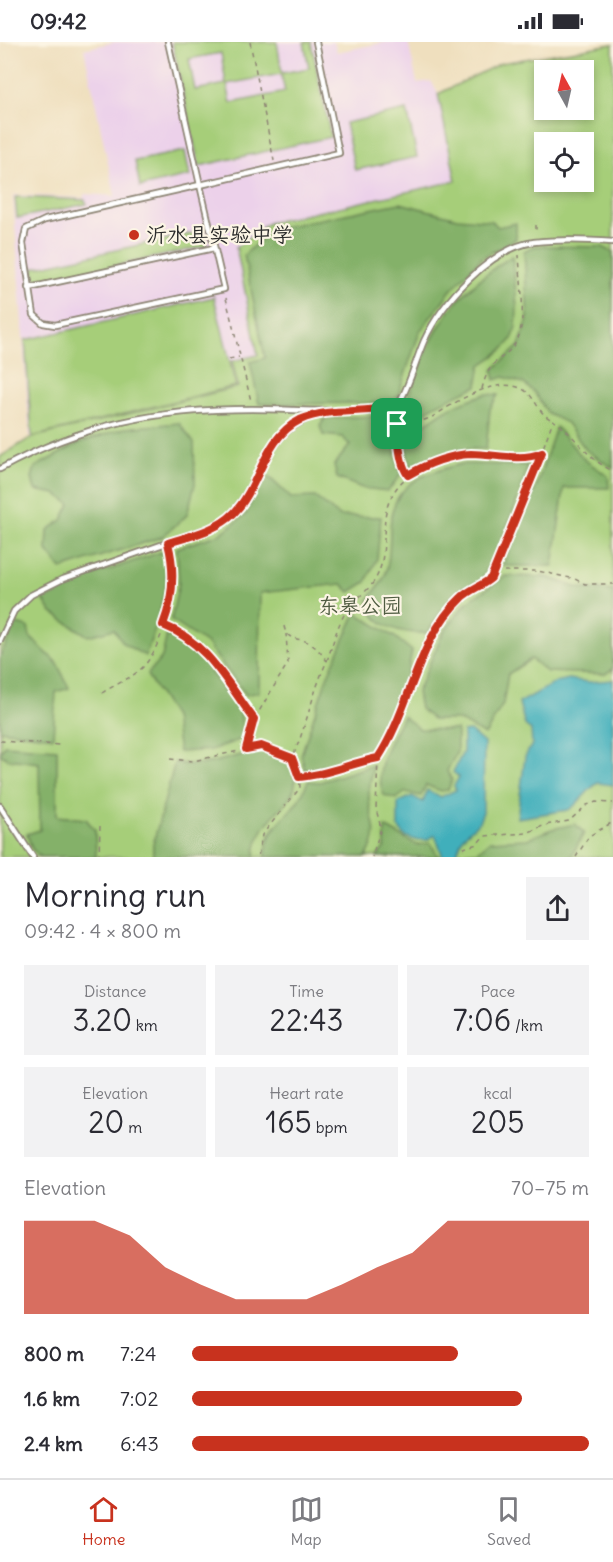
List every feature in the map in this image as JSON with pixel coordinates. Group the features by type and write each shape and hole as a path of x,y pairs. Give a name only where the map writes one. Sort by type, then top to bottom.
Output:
{"lane":[{"path":"168,42 200,185 214,248 224,288 48,325 34,315 29,288 23,238 26,229 32,225 200,185 339,153 316,42"},
{"path":"0,470 58,440 94,428 173,413 253,409 335,411 398,405 432,325 460,288 477,271 532,242 582,240 613,242"},
{"path":"29,288 214,248"},
{"path":"0,641 14,611 31,596 63,579 221,524 236,512 281,435 299,421 335,411"},
{"path":"0,806 33,857"}],"path":[{"path":"250,42 276,168"},
{"path":"482,390 490,365 517,340 522,323 519,248"},
{"path":"224,288 253,409"},
{"path":"229,359 240,357"},
{"path":"397,424 417,422 433,416 445,406 482,390 501,386 519,387 530,394 542,413 565,428 586,455 613,471"},
{"path":"391,407 397,424 401,457 408,475"},
{"path":"372,857 381,828 376,809 378,758 404,708 435,630 462,596 478,589 491,578 542,453 553,420"},
{"path":"258,857 262,835 300,788 299,777 292,758 308,720 314,689 346,611 370,588 378,575 388,504 396,489 408,475 426,464 451,457 469,454 524,457 542,453"},
{"path":"102,693 142,668 163,625 172,585 172,560 168,543"},
{"path":"494,571 538,571 575,579 585,584 613,584"},
{"path":"163,625 182,633 222,671 254,719"},
{"path":"246,749 254,719 288,663 289,649 284,626"},
{"path":"285,633 290,638 309,643 327,661"},
{"path":"0,741 60,745"},
{"path":"170,759 193,761 261,746 292,758"},
{"path":"299,777 327,774 352,764 378,758"},
{"path":"459,857 464,848 477,844 484,836 527,833 545,825 569,821 587,805 596,802 613,803"},
{"path":"576,857 590,836 602,826 613,822"},
{"path":"99,857 100,826"}],"shaded area":[{"name":"沂水县实验中学","path":"115,42 334,42 337,52 387,42 408,42 417,83 431,81 438,94 457,181 268,223 236,247 258,356 238,387 30,438 13,195 84,198 84,194 115,196 84,49"}],"green space":[{"path":"172,42 277,42 282,73 309,68 304,42 311,42 331,137 199,166","holes":["221,53 226,84 195,90 189,59","281,74 285,92 231,103 227,84"]},
{"name":"东皋公园","path":"613,44 613,857 0,857 0,457 30,438 238,387 232,361 258,355 236,247 268,223 456,181 438,94 501,63"},
{"path":"407,110 417,157 355,170 345,123"},
{"path":"185,151 190,176 140,187 135,161"},
{"path":"15,197 85,200 87,204 17,218"},
{"path":"400,203 457,218 492,221 498,227 516,223 516,239 481,258 451,290 420,331 397,398 381,403 259,404 250,362 265,358 244,255 272,229"},
{"path":"204,231 207,246 36,283 33,268"},
{"path":"535,246 602,247 613,252 613,468 586,450 567,423 548,414 534,392 523,383 504,377 495,380 493,370 519,346 528,319 524,251"},
{"path":"512,256 517,309 513,337 498,353 481,365 477,386 436,405 418,417 401,419 398,409 410,392 431,342 448,313 482,277"},
{"path":"214,297 236,386 32,437 25,340"},
{"path":"486,394 498,395 490,409 486,449 446,452 409,467 404,430 418,427 454,406"},
{"path":"382,416 391,421 396,459 402,473 388,491 362,488 337,478 334,465 350,445 342,437 323,435 320,426 325,418"},
{"path":"179,423 194,443 195,484 187,515 162,537 61,569 47,551 48,530 62,520 70,504 56,494 35,490 32,478 35,467 79,443 125,428"},
{"path":"556,427 585,460 608,476 609,488 564,488 553,566 502,566 537,485"},
{"path":"461,464 528,465 515,508 500,544 493,560 479,581 462,588 451,597 428,633 409,632 390,627 376,617 368,600 385,576 389,557 392,512 396,501 410,484 419,478"},
{"path":"269,477 291,498 315,497 339,516 381,517 377,559 366,582 350,592 342,584 260,593 259,692 246,695 207,644 171,620 179,583 177,548 220,534 246,514 259,479"},
{"path":"164,551 167,582 158,621 145,656 124,644 114,629 88,636 52,613 41,596 67,584"},
{"path":"505,576 546,577 579,588 613,591 613,669 605,674 547,672 531,659 508,674 503,704 485,735 458,720 434,720 420,709 417,692 443,633 466,603"},
{"path":"356,613 395,637 412,651 403,693 369,752 305,770 301,755 327,677"},
{"path":"16,624 28,627 30,637 57,663 69,688 56,692 53,737 0,730 0,657"},
{"path":"167,634 203,661 241,714 242,739 211,750 179,752 174,717 147,675 162,657"},
{"path":"403,716 420,729 457,730 457,752 447,771 452,780 448,790 441,791 426,785 421,796 406,792 396,799 384,795 380,774 384,754"},
{"path":"4,745 57,749 57,816 86,819 95,830 96,857 41,857 32,849 27,834 40,830 39,763 8,759 0,754"},
{"path":"263,750 279,755 292,765 295,782 293,792 262,832 255,857 153,857 153,844 175,762 208,763"},
{"path":"373,765 369,794 375,832 366,857 266,857 272,831 294,807 308,781 320,782"},
{"path":"575,824 584,833 571,857 463,857 466,852 478,851 490,841 527,839 552,829"},
{"path":"385,827 417,845 430,843 439,857 377,857 385,847"}],"water":[{"path":"569,679 588,682 613,680 613,785 598,783 568,810 517,818 525,757 532,744 531,730 525,725 519,703 556,682"},
{"path":"470,731 484,743 483,812 479,822 463,837 456,855 443,857 435,835 428,840 415,840 405,836 398,827 398,803 412,796 423,802 427,790 441,797 456,790 454,786 459,777 453,772 463,752 463,732"}],"place":[{"name":"沂水县实验中学","path":"134,235"}],"route":[{"path":"391,407 397,424 403,469 408,475 426,464 469,454 524,457 542,453 521,510 491,578 478,589 462,596 435,630 404,708 378,758 352,764 327,774 299,777 299,771 292,758 261,746 246,749 254,719 222,671 182,633 163,625 167,616 172,585 172,560 168,543 221,524 236,512 265,458 281,435 299,421 335,411 391,407"}]}
